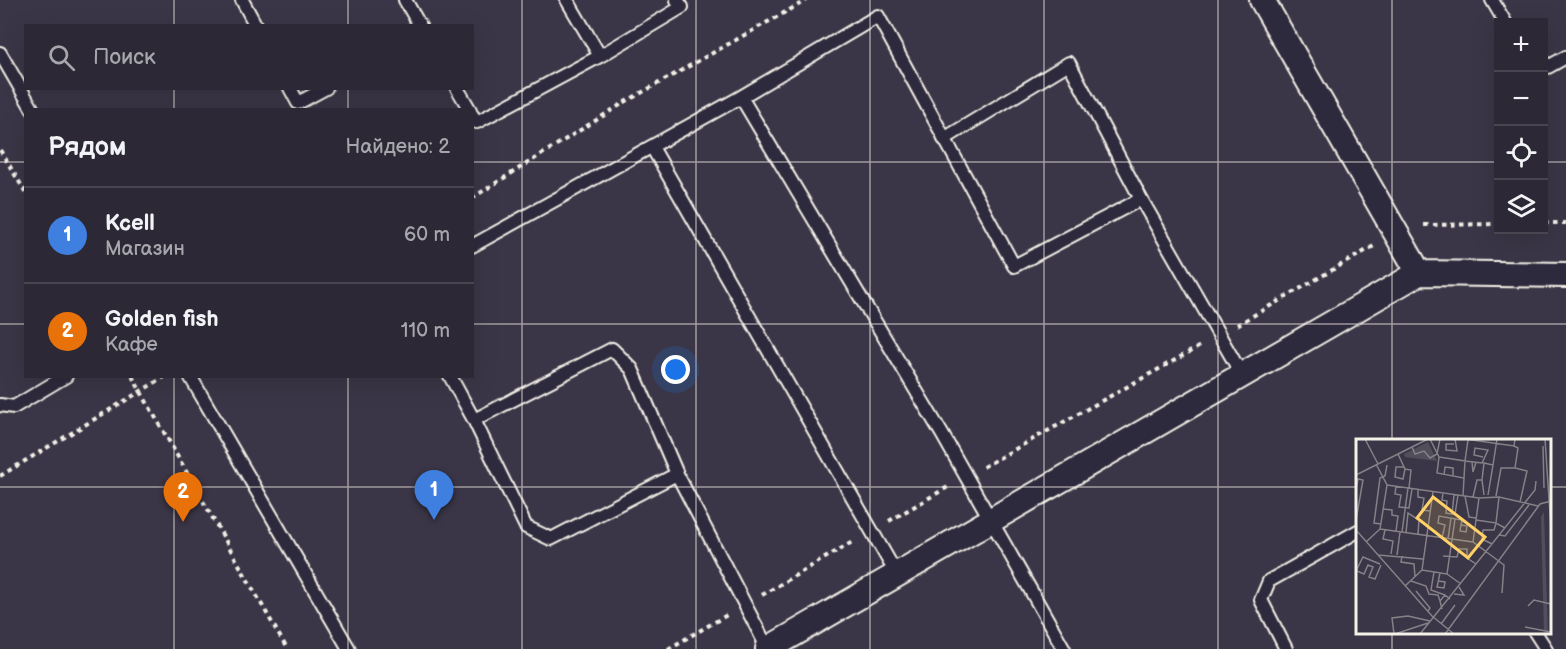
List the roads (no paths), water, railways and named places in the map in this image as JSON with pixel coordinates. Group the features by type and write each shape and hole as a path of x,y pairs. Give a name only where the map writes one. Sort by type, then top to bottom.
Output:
{"street":[{"path":"1262,0 1419,273"},
{"path":"768,649 1419,273 1566,275"}],"lane":[{"path":"242,0 255,24"},
{"path":"405,0 419,24"},
{"path":"567,0 600,56"},
{"path":"474,118 477,122 600,56 682,7 677,0"},
{"path":"1492,0 1503,18"},
{"path":"474,245 741,97 878,16 1014,266 1141,199"},
{"path":"0,53 32,108"},
{"path":"1548,67 1566,57"},
{"path":"944,139 1069,63 1141,199 1242,375"},
{"path":"291,90 298,103 322,90"},
{"path":"458,90 469,108"},
{"path":"741,97 992,520 1064,649"},
{"path":"652,147 897,575"},
{"path":"474,420 612,349 632,369 677,474 768,649"},
{"path":"0,405 14,407 63,378"},
{"path":"191,378 349,649"},
{"path":"451,378 526,528 551,539 677,474"},
{"path":"1286,649 1261,600 1269,581 1356,532"},
{"path":"1536,634 1546,649"}],"place":[{"name":"Kcell","path":"434,520"},
{"name":"Golden fish","path":"183,522"}]}
